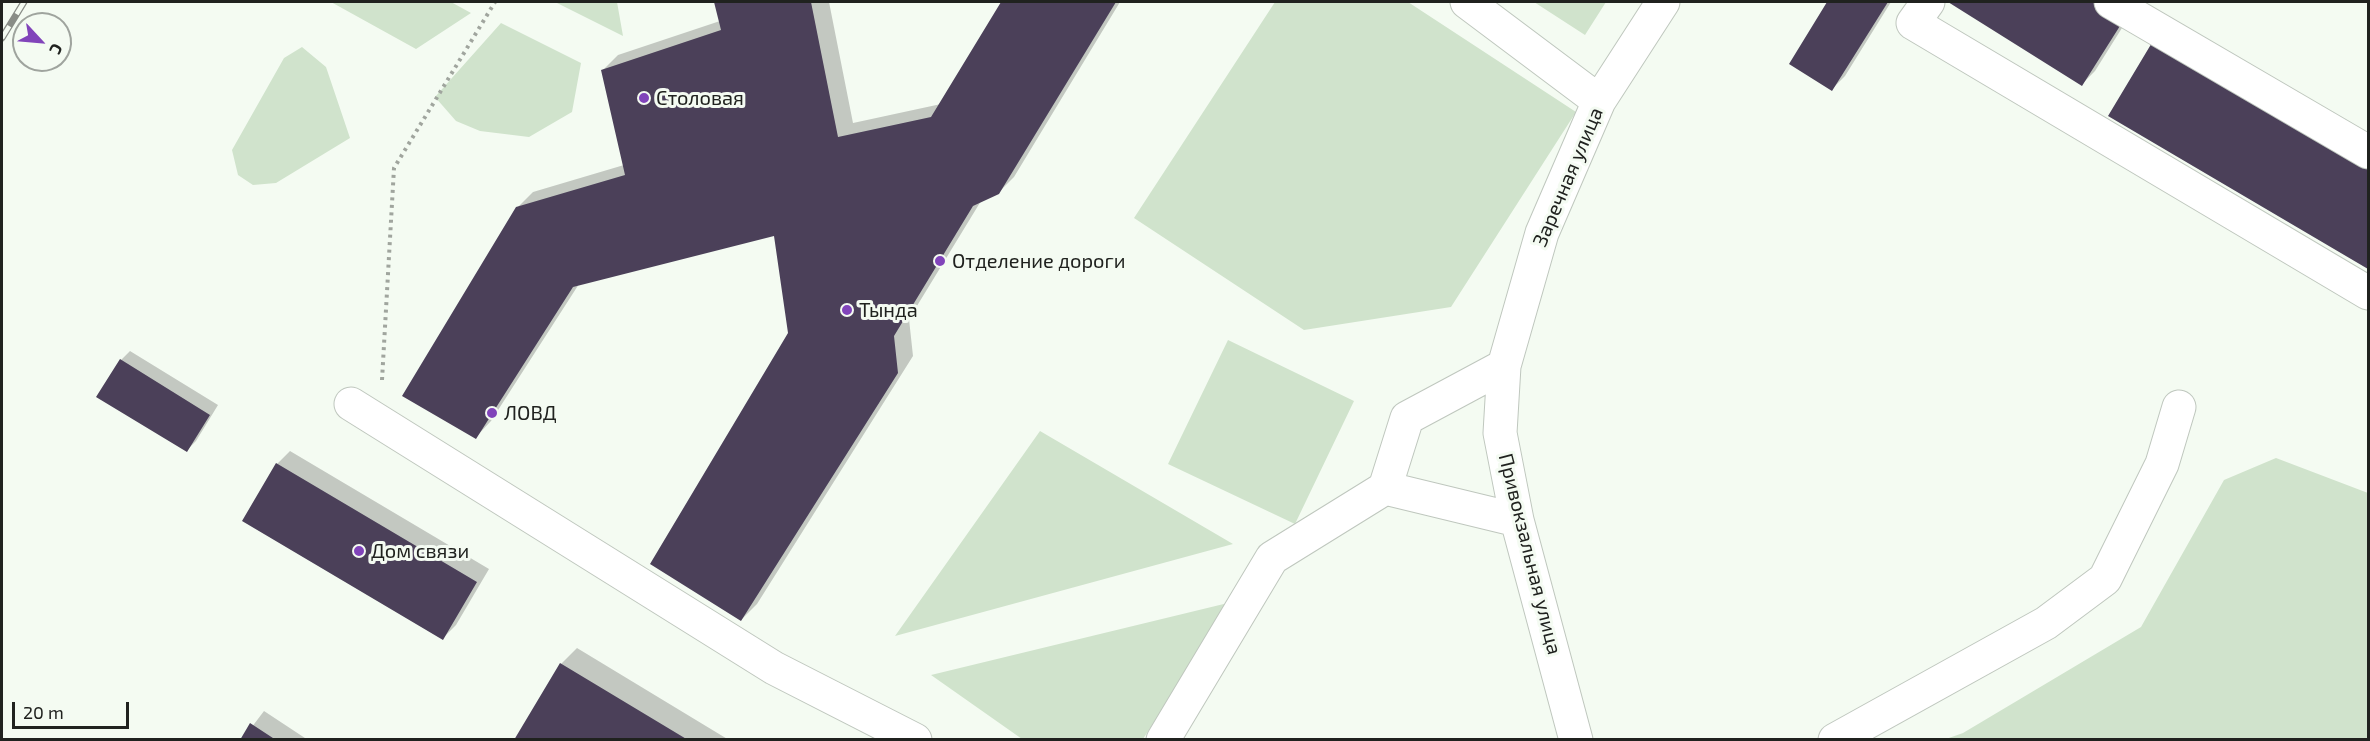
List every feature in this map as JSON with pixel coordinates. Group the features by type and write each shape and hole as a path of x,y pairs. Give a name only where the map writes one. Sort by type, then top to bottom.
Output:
{"street":[{"path":"1467,2 1599,101"},
{"name":"Заречная улица","path":"1504,366 1542,233 1599,101 1663,2"},
{"path":"1928,2 1913,23 2368,293"},
{"path":"2111,2 2368,152"},
{"path":"1163,740 1272,558 1385,488 1407,418 1504,366"},
{"name":"Привокзальная улица","path":"1504,366 1500,433 1518,520 1576,740"},
{"path":"351,404 774,668 915,740"},
{"path":"1835,740 2046,623 2105,579 2162,464 2179,407"},
{"path":"1385,488 1518,520"}],"path":[{"path":"380,422 394,168 495,2"}],"green space":[{"path":"331,2 451,2 471,13 416,49"},
{"path":"555,2 617,2 623,36"},
{"path":"1275,2 1408,2 1576,112 1451,307 1304,330 1134,218"},
{"path":"1534,2 1606,2 1585,35"},
{"path":"501,23 581,63 572,112 529,137 480,131 456,121 435,97"},
{"path":"302,47 326,67 350,138 276,183 253,185 238,175 232,150 284,58"},
{"path":"1228,340 1354,401 1295,524 1168,464"},
{"path":"1040,431 1233,544 895,636"},
{"path":"2276,458 2368,493 2368,739 1946,739 1963,733 2141,627 2224,480"},
{"path":"1232,602 1143,739 1022,739 931,675"}],"building":[{"name":"Тында","path":"714,2 811,2 838,137 931,117 1001,2 1116,2 999,194 973,206 894,336 898,373 741,621 650,564 788,333 774,236 573,287 476,439 402,396 516,207 625,175 601,70 721,30"},
{"path":"1827,2 1888,2 1832,91 1789,64"},
{"path":"1948,2 2099,2 2125,18 2082,86"},
{"path":"2156,36 2368,161 2368,269 2108,116"},
{"path":"120,359 210,415 187,452 96,397"},
{"name":"Дом связи","path":"276,463 477,582 443,640 242,521"},
{"path":"560,663 688,740 514,740"},
{"path":"250,723 276,740 240,740"}],"railway":[{"path":"2,38 24,2"}],"place":[{"name":"Столовая","path":"644,98"},
{"name":"Отделение дороги","path":"940,261"},
{"name":"Тында","path":"847,310"},
{"name":"ЛОВД","path":"492,413"},
{"name":"Дом связи","path":"359,551"}]}
